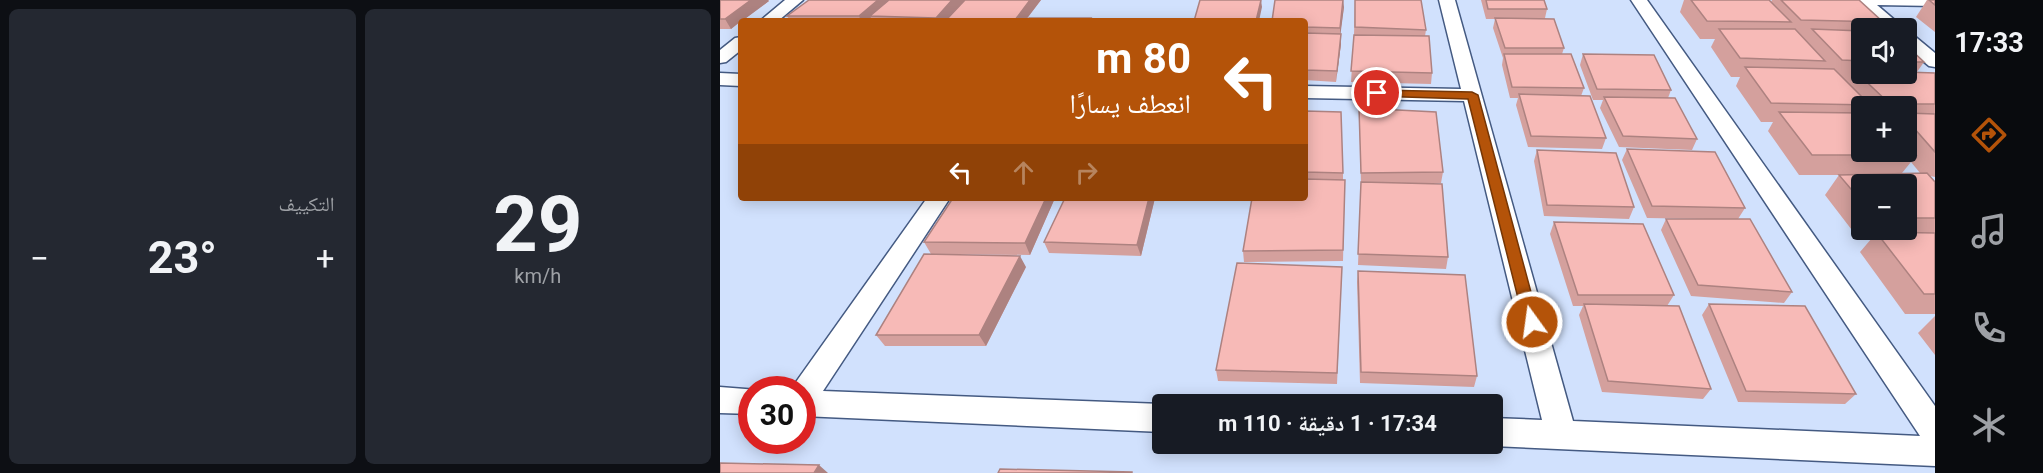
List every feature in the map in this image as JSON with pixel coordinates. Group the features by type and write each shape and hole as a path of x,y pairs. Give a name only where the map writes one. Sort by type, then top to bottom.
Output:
{"street":[{"path":"772,18 795,0"},
{"path":"1447,0 1561,435"},
{"path":"1639,0 1935,431"},
{"path":"1862,0 1884,18"},
{"path":"1876,0 1935,1"},
{"path":"720,58 738,44"},
{"path":"1917,47 1935,62"},
{"path":"720,80 738,80"},
{"path":"1308,92 1472,95"},
{"path":"816,378 937,201"},
{"path":"720,400 738,401"},
{"path":"816,404 1152,418"},
{"path":"1503,432 1935,451"}],"building":[{"path":"720,0 751,0 725,19 720,19"},
{"path":"809,0 878,0 859,16 787,16"},
{"path":"889,0 952,0 936,18 870,16"},
{"path":"965,0 1030,0 1016,18 948,18"},
{"path":"1200,0 1261,0 1257,18 1195,18"},
{"path":"1275,0 1343,0 1340,28 1308,27 1308,18 1272,18"},
{"path":"1355,0 1421,0 1426,30 1355,27"},
{"path":"1486,0 1544,0 1547,9 1488,9"},
{"path":"1691,0 1769,0 1791,22 1707,21"},
{"path":"1781,0 1859,0 1879,18 1851,18 1851,21 1801,20"},
{"path":"1495,18 1554,19 1564,48 1505,48"},
{"path":"1719,29 1795,29 1825,61 1740,58"},
{"path":"1812,29 1851,31 1851,60 1842,60"},
{"path":"1308,33 1341,34 1337,71 1308,70"},
{"path":"1354,35 1429,36 1432,73 1351,71"},
{"path":"1504,54 1571,54 1584,88 1512,87"},
{"path":"1583,54 1654,55 1671,90 1597,89"},
{"path":"1917,55 1924,62 1917,62"},
{"path":"1745,67 1834,69 1861,96 1851,96 1851,105 1771,103"},
{"path":"1917,72 1935,73 1935,104 1917,104 1917,96 1882,96 1869,84 1917,84"},
{"path":"1519,94 1590,96 1606,138 1531,136"},
{"path":"1604,97 1675,98 1697,139 1623,136"},
{"path":"1359,108 1436,112 1443,172 1361,173"},
{"path":"1308,111 1341,112 1343,173 1308,172"},
{"path":"1779,112 1851,113 1851,155 1812,155"},
{"path":"1917,113 1935,114 1935,152 1917,132"},
{"path":"1627,149 1715,152 1745,208 1652,206"},
{"path":"1537,150 1616,153 1634,207 1547,205"},
{"path":"1927,173 1935,182 1935,218 1917,218 1917,174 1883,174"},
{"path":"1839,175 1851,175 1851,189"},
{"path":"1308,179 1345,180 1343,250 1243,251 1251,201 1308,201"},
{"path":"1361,182 1442,184 1448,257 1358,254"},
{"path":"951,201 1045,201 1025,243 924,242"},
{"path":"1064,201 1148,201 1137,245 1044,242"},
{"path":"1666,219 1750,219 1792,292 1698,285"},
{"path":"1554,222 1643,224 1674,295 1578,295"},
{"path":"1917,233 1935,233 1935,294 1924,294 1882,240 1917,240"},
{"path":"924,254 1020,256 979,335 876,335"},
{"path":"1237,263 1342,267 1337,373 1216,370"},
{"path":"1358,271 1465,275 1477,376 1361,372"},
{"path":"1584,304 1679,306 1711,389 1608,381"},
{"path":"1709,304 1805,306 1856,394 1746,391"},
{"path":"720,463 819,465 814,473 720,473"},
{"path":"1000,469 1132,472 1132,473 998,473"}],"route":[{"path":"1377,93 1472,95 1532,322"}]}
